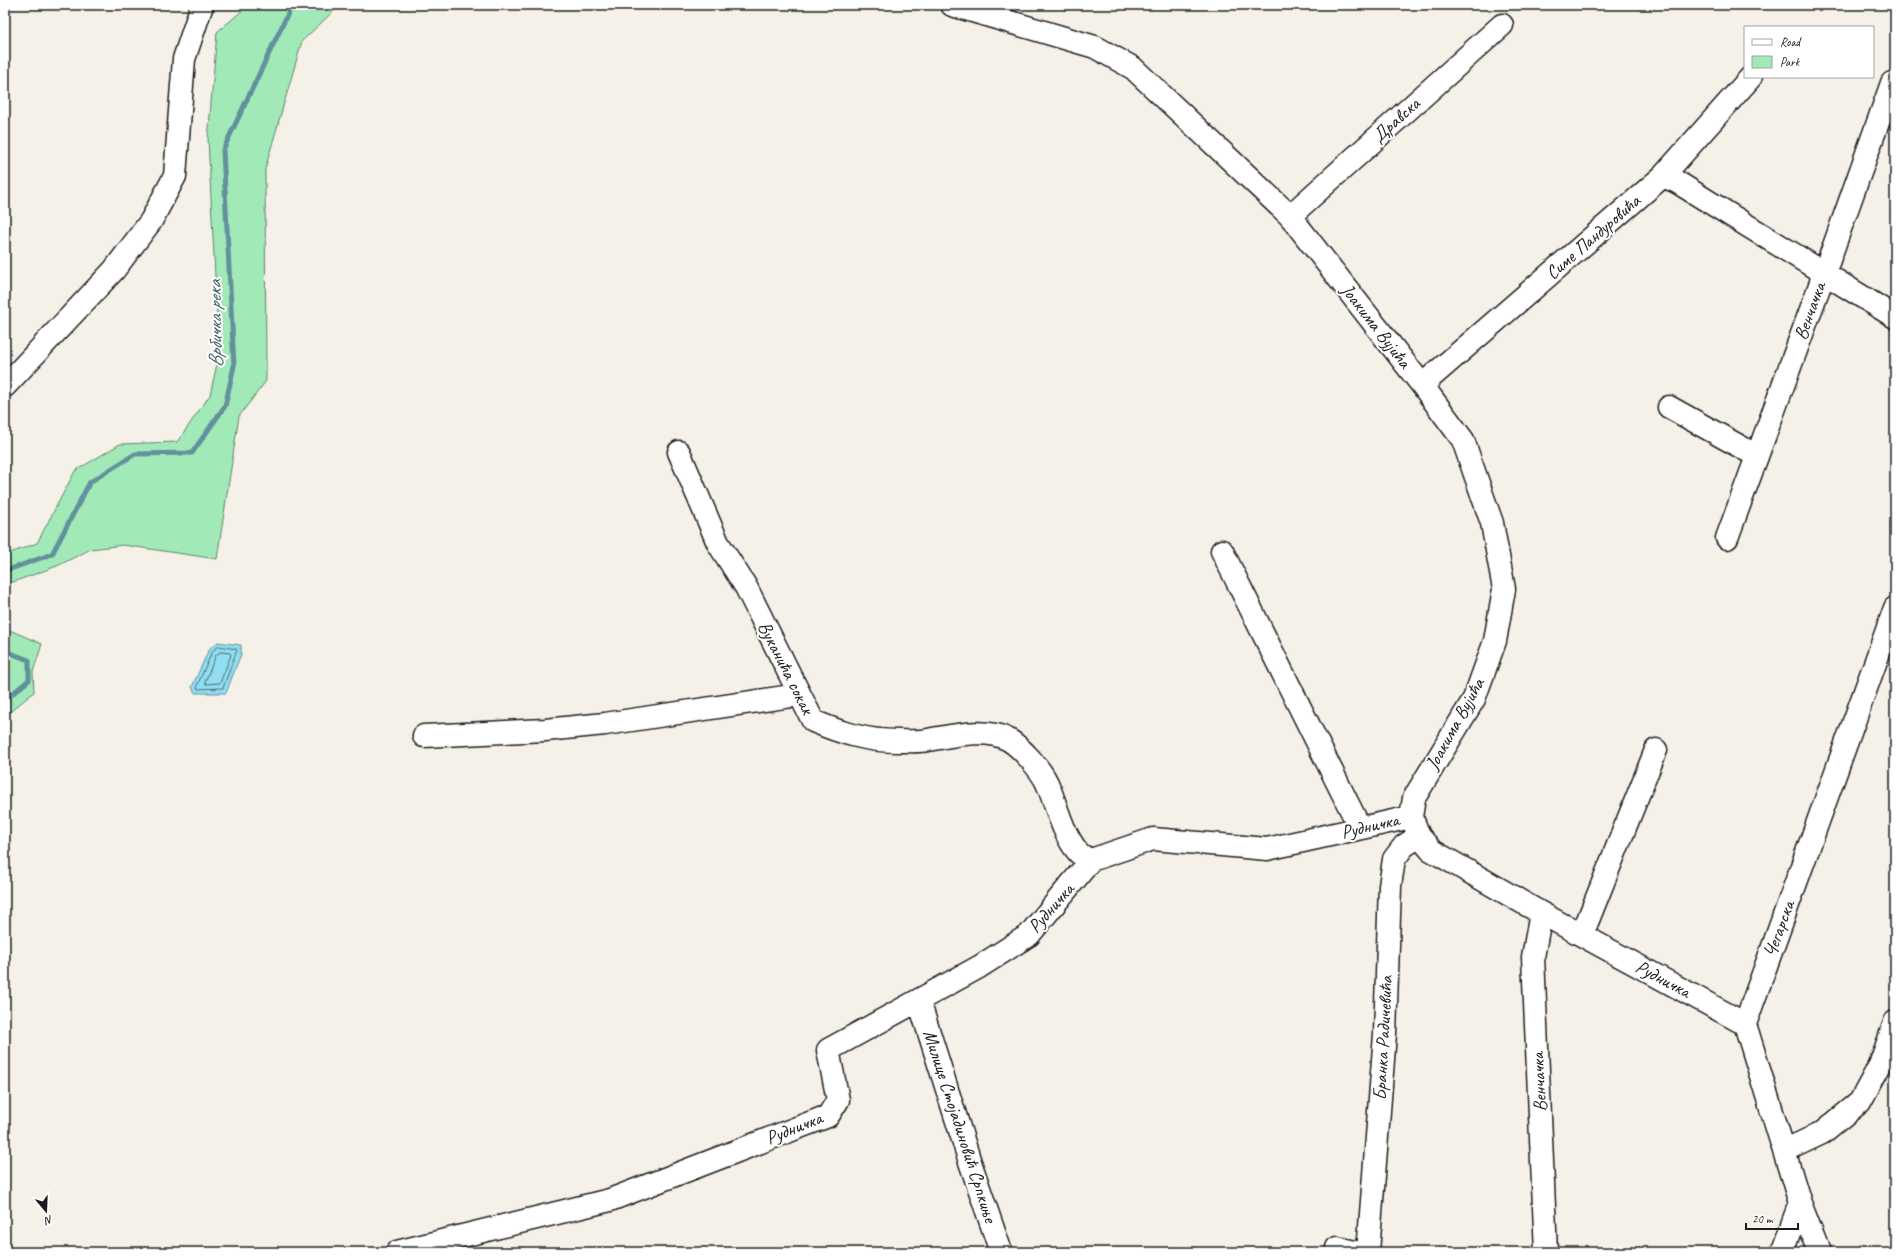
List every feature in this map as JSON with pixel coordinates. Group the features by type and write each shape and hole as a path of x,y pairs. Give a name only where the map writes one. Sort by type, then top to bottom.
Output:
{"street":[{"path":"5,386 114,270 151,221 175,176 184,59 202,5"},
{"name":"Јоакима Вујића","path":"952,5 1095,47 1133,68 1290,216 1463,440 1492,523 1504,589 1495,641 1474,699 1414,798 1415,826"},
{"name":"Дравска","path":"1290,216 1502,24"},
{"name":"Симе Пандуровића","path":"1422,385 1663,176 1750,78"},
{"name":"Венчачка","path":"1727,538 1892,83"},
{"path":"1663,176 1677,182 1824,274 1895,316"},
{"path":"1669,407 1757,456"},
{"name":"Вуканића сокак","path":"679,452 718,543 746,587 798,695 813,721 859,738 876,741 927,740 963,733 996,736 1009,740 1034,764 1046,781 1071,841 1079,854 1091,860"},
{"path":"1222,551 1360,828"},
{"name":"Чегарска","path":"1745,1024 1895,608"},
{"path":"424,736 537,730 605,724 798,695"},
{"path":"1582,935 1656,750"},
{"name":"Рудничка","path":"397,1252 610,1200 828,1116 838,1100 828,1050 979,967 1029,935 1091,860 1153,839 1267,849 1360,828 1415,826 1431,850 1541,914 1745,1024"},
{"name":"Бранка Радичевића","path":"1368,1252 1385,1034 1390,886 1394,859 1404,846 1415,826"},
{"name":"Венчачка","path":"1541,914 1533,957 1546,1252"},
{"name":"Милице Стојадиновић Српкиње","path":"919,1001 970,1162 1001,1252"},
{"path":"1784,1151 1822,1133 1860,1102 1880,1065 1895,1022"},
{"path":"1745,1024 1800,1203 1819,1252"},
{"path":"1782,1252 1800,1203"}],"green space":[{"path":"249,5 340,5 302,41 265,169 266,381 239,416 217,559 123,545 91,549 57,566 5,585 5,555 37,543 75,471 120,444 177,442 210,395 219,355 208,139 217,32"},
{"path":"5,628 42,644 33,672 34,692 5,716"}],"water":[{"path":"218,642 241,645 241,654 226,693 195,693 192,687 209,649"}],"waterway":[{"name":"Врбичка река","path":"5,571 52,554 90,482 135,454 192,453 225,406 234,366 223,150 292,5"},
{"name":"Врбичка река","path":"5,651 29,660 29,680 5,700"}]}
